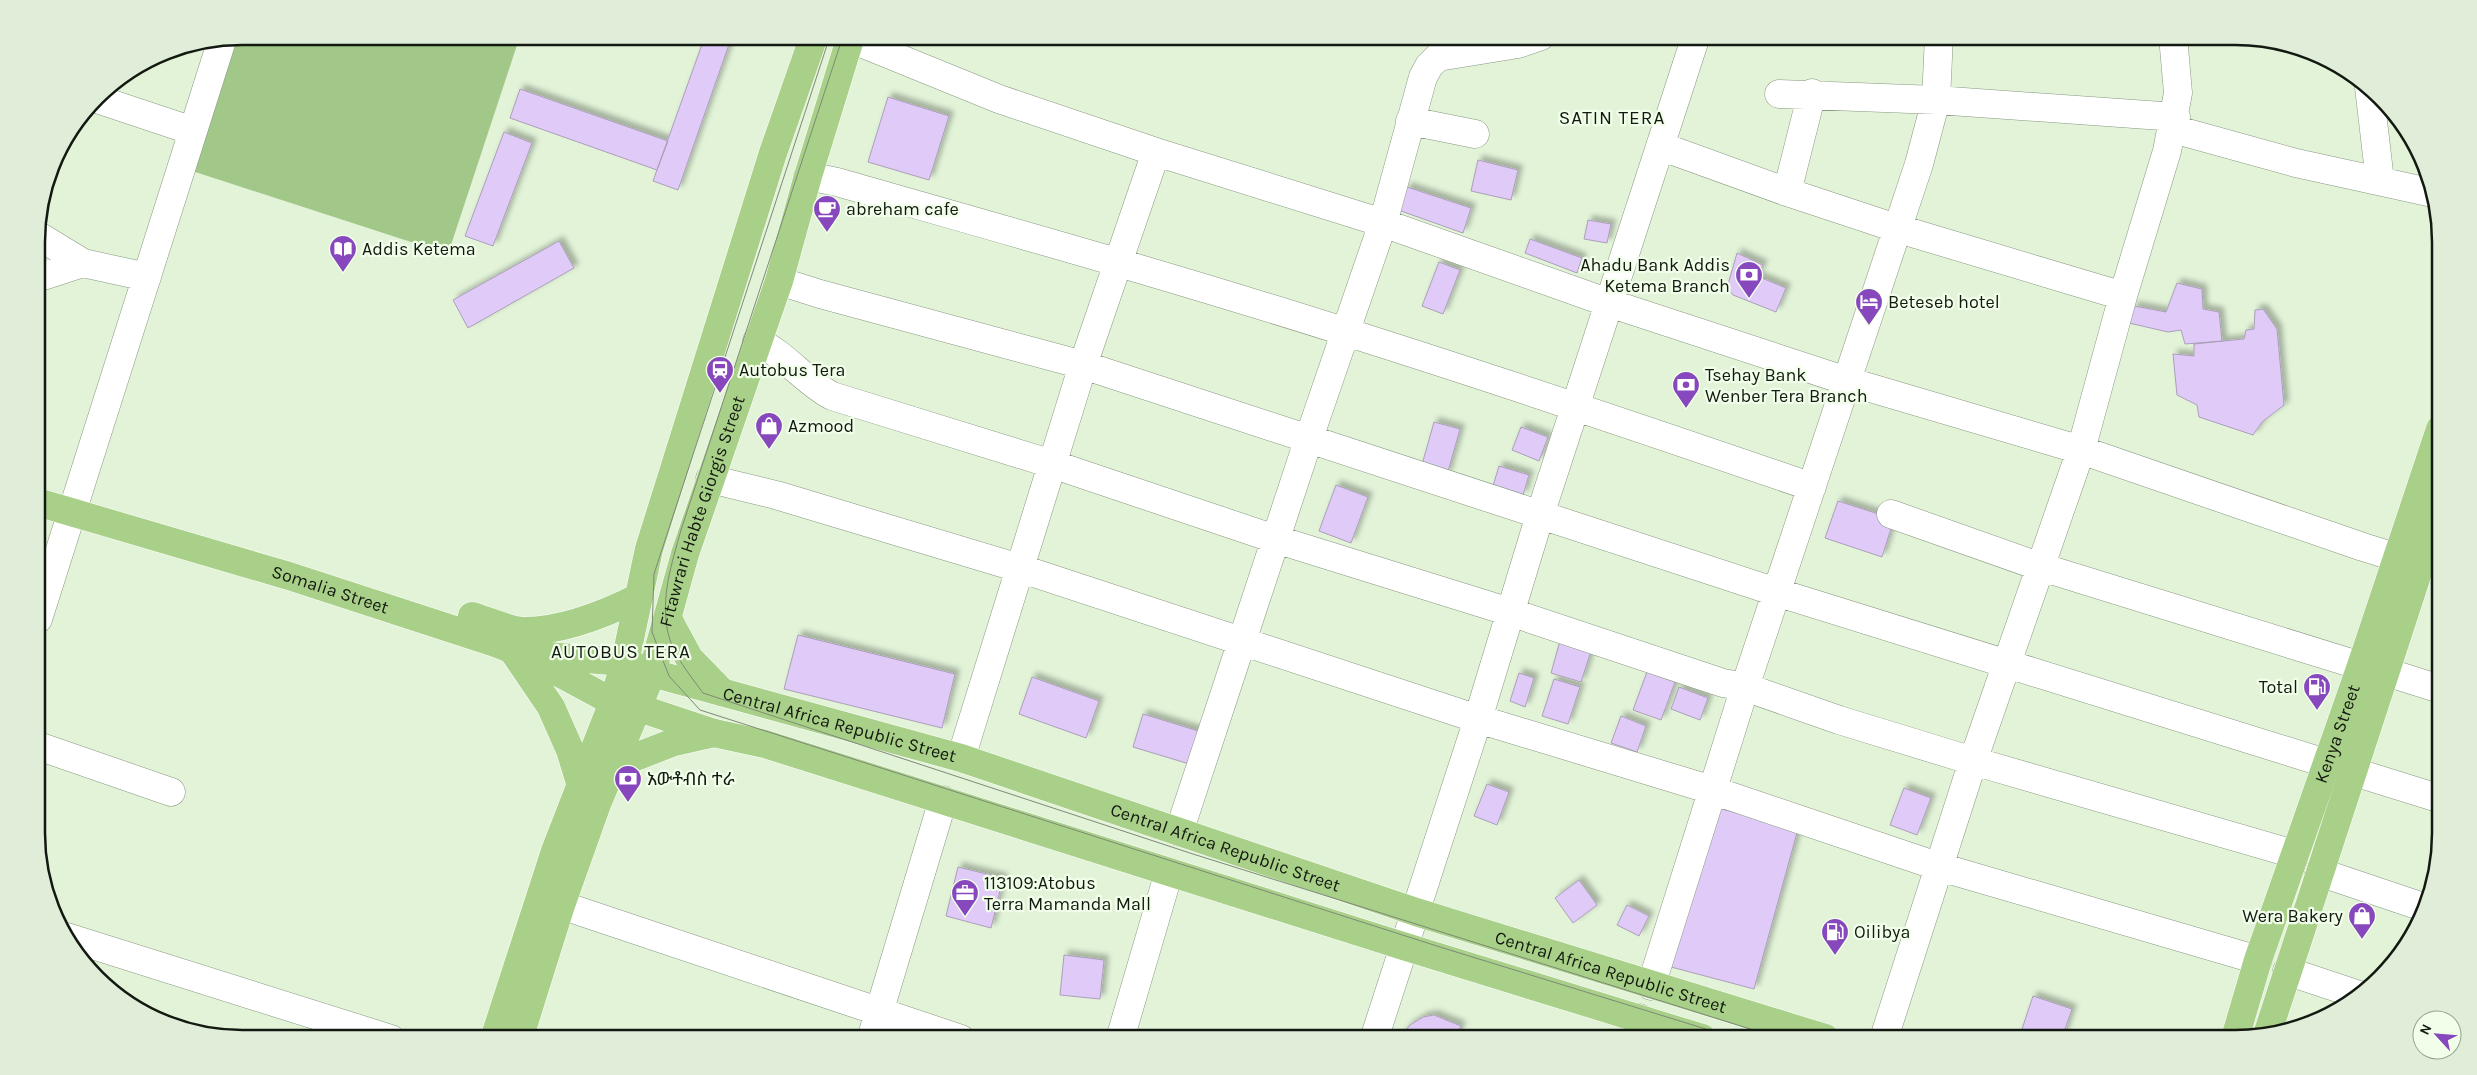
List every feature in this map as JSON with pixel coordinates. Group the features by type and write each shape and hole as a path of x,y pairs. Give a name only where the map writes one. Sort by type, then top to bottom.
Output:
{"main road":[{"path":"497,1030 542,889 613,702 625,662 649,549 773,153 811,45"},
{"name":"Fitawrari Habte Giorgis Street","path":"522,1030 561,904 597,804 639,708 652,673 685,554 779,280 847,45"},
{"name":"Kenya Street","path":"2237,1030 2258,960 2326,762 2374,669 2420,564 2432,483"},
{"path":"45,489 75,503 523,632 567,625 617,608 639,597"},
{"name":"Somalia Street","path":"45,502 75,503 518,652 613,702"},
{"path":"2420,564 2432,529"},
{"path":"668,619 689,658 722,692"},
{"path":"518,652 551,707 570,750 581,786"},
{"name":"Central Africa Republic Street","path":"518,652 625,662 652,673 961,758 1416,912 1798,1030"},
{"path":"2269,1027 2353,770 2374,669"},
{"name":"Central Africa Republic Street","path":"613,702 639,708 714,733 765,744 943,800 1403,946 1636,1028 1649,1030"},
{"path":"615,765 674,742 714,733"}],"street":[{"path":"868,45 999,99 1156,152 1384,223 1610,303 1847,380 2081,450 2363,548 2420,564"},
{"path":"1179,832 1309,438 1384,223 1422,77 1438,57 1512,45"},
{"path":"1377,1030 1478,719 1540,515 1693,45"},
{"path":"1651,986 1776,592 1899,229 1936,100 1939,45"},
{"path":"1887,1030 1973,761 2081,450 2123,296 2174,123 2178,93 2174,45"},
{"path":"45,597 220,46"},
{"path":"1778,94 1936,100 2174,123 2296,163 2425,191"},
{"path":"1787,192 1812,94"},
{"path":"2370,99 2380,181"},
{"path":"105,101 193,131"},
{"path":"1410,121 1475,134"},
{"path":"1660,146 1787,192 1899,229 2123,296"},
{"path":"961,758 1083,366 1156,152"},
{"path":"808,176 838,182 1117,262 1347,332 1577,406 1812,487"},
{"path":"45,240 83,263 147,277"},
{"path":"45,275 83,263"},
{"path":"779,280 820,294 1083,366 1309,438 1776,592 2432,796"},
{"path":"757,341 772,349 820,390 832,396 1052,464 1276,539 1510,612 1723,683 1745,687 1839,720 2294,854"},
{"path":"710,479 776,495 1019,568 1478,719 1712,790 1940,866 2258,960"},
{"path":"1891,514 2041,567 2432,687"},
{"path":"45,748 171,792"},
{"path":"874,1030 943,800"},
{"path":"1123,1030 1169,872"},
{"path":"2320,872 2418,905"},
{"path":"561,904 934,1030"},
{"path":"77,940 363,1030"},
{"path":"2287,971 2351,992"}],"green space":[{"path":"517,45 448,254 183,168 225,46"}],"building":[{"path":"702,45 729,45 678,190 653,181"},
{"path":"520,89 668,141 657,170 510,118"},
{"path":"888,97 949,116 929,180 868,162"},
{"path":"504,132 532,143 493,246 465,236"},
{"path":"1478,160 1518,170 1511,200 1471,191"},
{"path":"1407,187 1471,208 1463,233 1398,210"},
{"path":"1588,220 1611,224 1607,243 1584,239"},
{"path":"1530,239 1582,258 1577,273 1525,253"},
{"path":"559,241 574,268 468,328 453,300"},
{"path":"1737,253 1763,265 1757,276 1786,288 1776,312 1733,295 1727,288"},
{"path":"1439,262 1460,270 1443,314 1422,306"},
{"path":"2177,283 2202,289 2203,309 2219,312 2222,341 2185,344 2181,330 2168,332 2129,323 2134,306 2166,312"},
{"path":"2263,309 2277,329 2284,405 2262,422 2253,435 2199,417 2197,405 2177,395 2173,354 2194,356 2194,344 2244,339 2246,330 2254,329 2255,310"},
{"path":"1434,422 1460,429 1447,475 1421,468"},
{"path":"1521,427 1548,437 1539,461 1512,450"},
{"path":"1499,466 1529,475 1523,495 1493,486"},
{"path":"1336,485 1368,497 1351,543 1319,531"},
{"path":"1838,501 1894,519 1882,557 1825,538"},
{"path":"798,635 955,674 942,728 784,689"},
{"path":"1560,641 1591,651 1581,682 1551,673"},
{"path":"1647,672 1675,682 1661,720 1633,710"},
{"path":"1519,673 1534,678 1525,707 1510,701"},
{"path":"1032,677 1099,701 1086,738 1019,714"},
{"path":"1554,679 1580,687 1568,724 1542,716"},
{"path":"1679,687 1708,698 1700,720 1671,709"},
{"path":"1143,714 1205,733 1196,766 1133,747"},
{"path":"1621,716 1646,726 1637,752 1611,743"},
{"path":"1487,784 1509,792 1497,825 1474,816"},
{"path":"1904,788 1931,798 1917,835 1890,825"},
{"path":"1714,807 1798,829 1754,989 1671,967"},
{"path":"958,867 1003,878 991,928 946,916"},
{"path":"1579,880 1597,905 1573,923 1555,898"},
{"path":"1627,905 1649,916 1639,936 1617,925"},
{"path":"1064,955 1104,960 1100,999 1060,995"},
{"path":"2033,996 2072,1009 2065,1030 2022,1030"},
{"path":"1434,1015 1461,1026 1459,1030 1406,1030 1410,1025 1423,1017"}],"tram line":[{"path":"827,45 654,574 652,632 669,676 700,710 1440,947 1709,1030"},
{"path":"840,45 681,530 668,581 665,607 670,641 678,657 703,693 1193,854 1754,1030"}],"place":[{"name":"abreham cafe","path":"827,233"},
{"name":"Addis Ketema","path":"343,273"},
{"name":"Ahadu Bank Addis Ketema Branch","path":"1749,299"},
{"name":"Beteseb hotel","path":"1869,326"},
{"name":"Autobus Tera","path":"720,394"},
{"name":"Tsehay Bank Wenber Tera Branch","path":"1686,409"},
{"name":"Azmood","path":"769,450"},
{"name":"Total","path":"2317,711"},
{"name":"አውቶብስ ተራ","path":"628,803"},
{"name":"113109:Atobus Terra Mamanda Mall","path":"965,917"},
{"name":"Wera Bakery","path":"2362,940"},
{"name":"Oilibya","path":"1835,956"}],"district":[{"name":"SATIN TERA","path":"1612,118"},
{"name":"AUTOBUS TERA","path":"621,652"}]}
